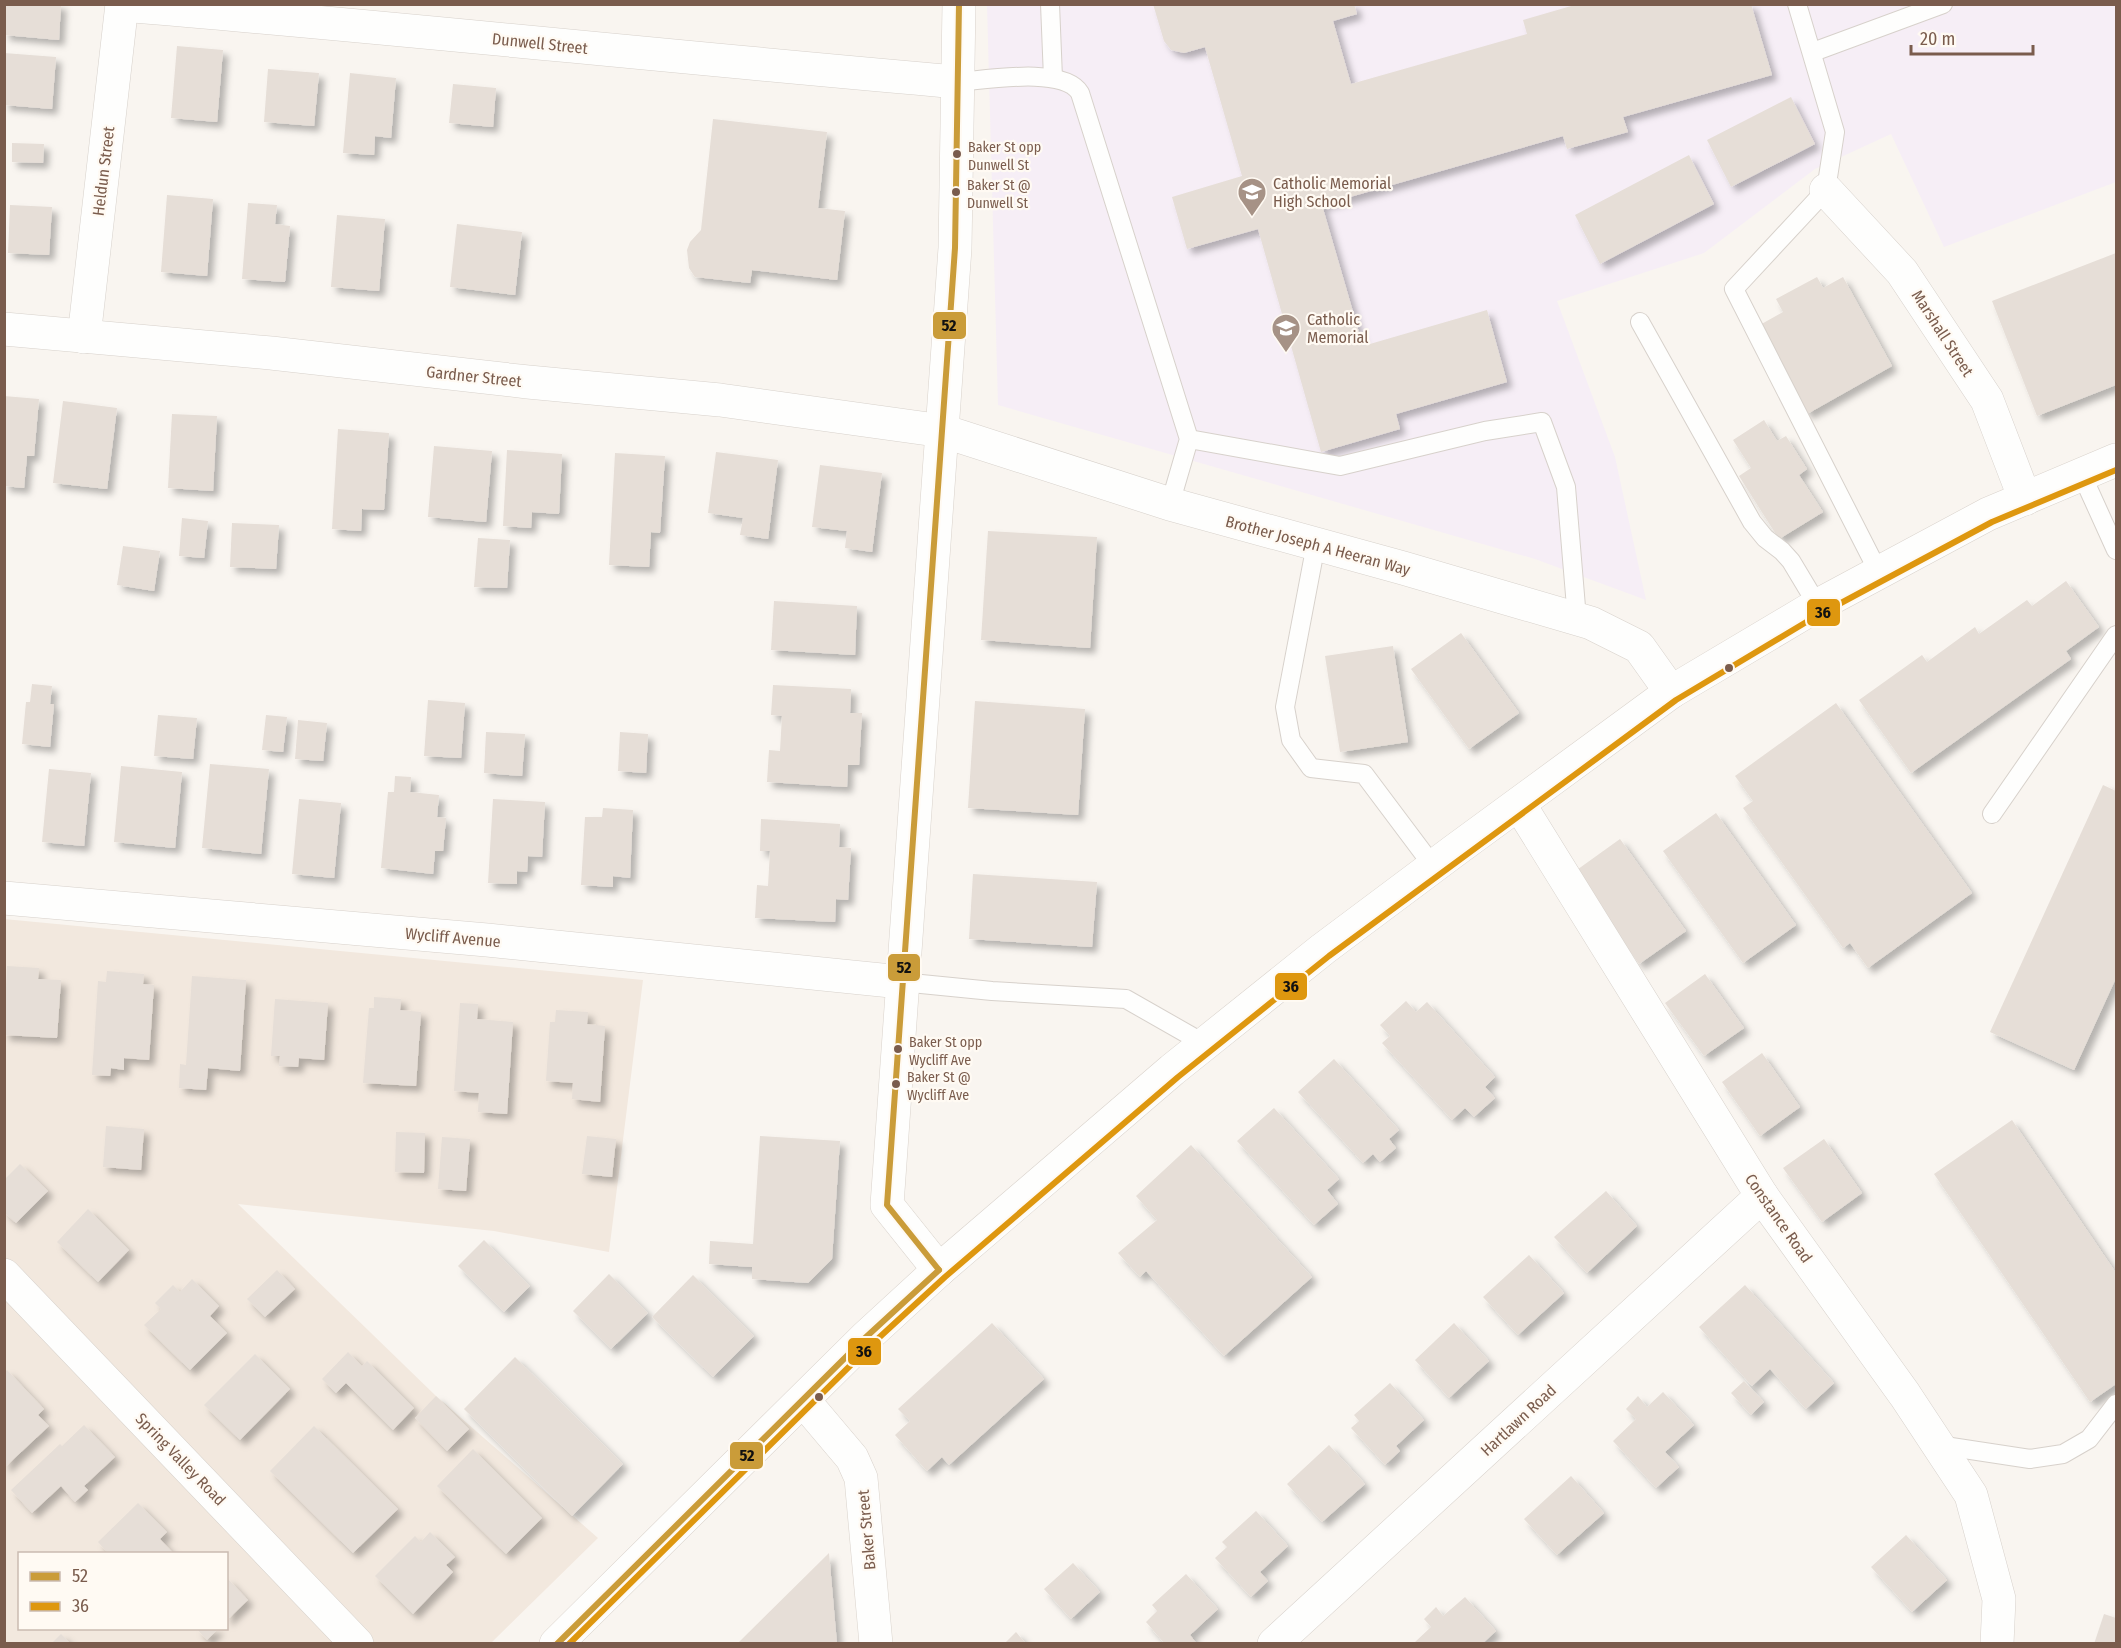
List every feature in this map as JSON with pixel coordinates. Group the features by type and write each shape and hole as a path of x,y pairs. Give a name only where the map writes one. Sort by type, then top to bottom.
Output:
{"street":[{"path":"939,1270 887,1205 955,248 959,4"},
{"name":"Dunwell Street","path":"122,5 347,23 728,62 958,82"},
{"name":"Heldun Street","path":"84,337 122,5"},
{"name":"Marshall Street","path":"1826,190 1902,272 1987,400 2025,499"},
{"name":"Gardner Street","path":"4,329 271,353 528,382 720,400 943,430"},
{"name":"Brother Joseph A Heeran Way","path":"943,430 1170,504 1591,623 1639,647 1671,692"},
{"path":"556,1644 865,1338 939,1270 1205,1044 1323,949 1671,692 1818,606 1988,514 2116,460"},
{"name":"Constance Road","path":"1519,804 1762,1196 1905,1395 1971,1495 1999,1599 1997,1644"},
{"name":"Wycliff Avenue","path":"4,898 487,940 902,982"},
{"name":"Hartlawn Road","path":"1274,1644 1762,1196"},
{"name":"Spring Valley Road","path":"4,1275 357,1644"},
{"name":"Baker Street","path":"803,1400 852,1458 861,1478 876,1644"}],"lane":[{"path":"1050,4 1053,78"},
{"path":"1797,4 1835,132 1826,190 1734,289 1879,573"},
{"path":"1813,52 1944,4"},
{"path":"958,82 1019,77 1053,78 1069,82 1080,93 1189,439 1170,504"},
{"path":"1640,322 1752,522 1765,538 1791,561 1818,606"},
{"path":"1189,439 1340,466 1485,431 1542,422 1566,487 1577,619"},
{"path":"2082,475 2116,550"},
{"path":"1316,544 1285,706 1291,740 1311,768 1364,774 1433,866"},
{"path":"1992,814 2116,636"},
{"path":"902,982 992,991 1126,999 1205,1044"},
{"path":"1938,1445 2030,1459 2063,1454 2089,1439 2116,1404"}],"shaded area":[{"name":"Catholic Memorial","path":"987,5 2116,5 2116,182 1944,247 1891,134 1815,169 1704,253 1557,301 1615,457 1646,600 1535,559 998,405"},
{"path":"4,919 643,980 609,1252 494,1231 238,1204 436,1396 598,1538 491,1643 5,1643"}],"building":[{"path":"4,4 61,4 59,40 4,35"},
{"name":"Catholic Memorial High School","path":"1153,4 1354,4 1357,14 1333,21 1351,84 1527,34 1523,20 1578,4 1751,4 1772,75 1623,117 1628,132 1567,149 1563,136 1322,205 1363,346 1487,310 1507,382 1396,414 1400,429 1321,452 1258,229 1187,249 1172,197 1242,176 1205,47 1184,53 1171,50 1164,41"},
{"path":"177,46 223,50 217,122 171,118"},
{"path":"4,53 56,57 52,109 4,105"},
{"path":"268,69 319,73 314,126 264,122"},
{"path":"350,73 396,78 391,138 375,136 374,155 343,153"},
{"path":"453,84 496,88 493,127 449,123"},
{"path":"1791,97 1815,144 1731,187 1707,140"},
{"path":"713,119 827,132 818,208 845,211 837,280 752,270 750,283 695,277 689,268 687,250 690,242 701,230"},
{"path":"12,143 44,144 43,163 12,162"},
{"path":"1689,155 1714,204 1600,264 1575,215"},
{"path":"167,195 213,199 207,276 161,272"},
{"path":"248,203 277,205 275,224 290,226 285,282 242,279"},
{"path":"10,205 52,207 49,255 8,253"},
{"path":"337,215 385,219 379,291 331,287"},
{"path":"457,224 522,232 515,295 450,287"},
{"path":"2116,253 2116,385 2037,416 1992,301"},
{"path":"1817,277 1823,288 1843,277 1892,366 1807,414 1758,326 1783,312 1776,299"},
{"path":"4,396 39,399 34,456 27,456 24,488 4,486"},
{"path":"63,401 117,408 107,489 53,483"},
{"path":"172,414 217,416 213,491 168,488"},
{"path":"1764,420 1777,441 1786,436 1807,469 1799,475 1823,512 1779,539 1739,476 1751,468 1733,440"},
{"path":"338,429 389,433 384,510 362,509 361,531 332,529"},
{"path":"434,446 492,451 486,522 428,517"},
{"path":"507,450 562,454 559,514 532,512 531,528 503,526"},
{"path":"716,452 778,460 768,539 740,535 743,518 708,513"},
{"path":"615,453 665,456 660,533 651,532 649,567 609,565"},
{"path":"820,465 882,473 872,552 845,548 847,531 812,527"},
{"path":"182,518 208,521 204,558 179,556"},
{"path":"232,523 279,525 276,569 230,567"},
{"path":"988,531 1097,537 1090,648 981,640"},
{"path":"478,538 510,540 507,588 474,587"},
{"path":"123,546 160,551 154,591 117,585"},
{"path":"2066,581 2099,627 2066,651 2071,659 1911,773 1859,700 1922,655 1927,662 1975,627 1979,634 2027,600 2032,606"},
{"path":"774,601 857,606 855,655 771,650"},
{"path":"1461,633 1519,713 1469,749 1411,669"},
{"path":"1393,646 1408,742 1340,752 1325,656"},
{"path":"32,684 52,686 50,704 54,704 50,747 22,744 26,702 30,702"},
{"path":"773,685 851,689 850,713 862,713 859,765 848,765 847,787 767,782 769,750 780,751 782,716 771,715"},
{"path":"428,700 465,703 461,758 424,756"},
{"path":"975,701 1085,709 1078,815 968,808"},
{"path":"1836,703 1972,893 1868,968 1850,943 1843,948 1743,808 1753,801 1735,776"},
{"path":"158,715 197,718 193,759 154,756"},
{"path":"266,715 287,717 283,752 262,750"},
{"path":"298,720 327,723 323,761 295,759"},
{"path":"486,732 525,734 522,776 484,773"},
{"path":"620,732 648,734 646,773 618,771"},
{"path":"210,764 269,769 261,854 202,848"},
{"path":"121,766 182,772 175,848 114,842"},
{"path":"49,769 91,773 84,846 42,842"},
{"path":"395,776 411,777 410,792 439,795 437,817 446,818 443,851 435,851 433,874 381,868 388,792 394,792"},
{"path":"2103,785 2116,791 2116,978 2074,1070 1990,1032"},
{"path":"299,799 341,803 334,878 292,874"},
{"path":"493,799 545,802 542,857 528,856 527,872 517,871 517,884 488,883"},
{"path":"603,808 633,810 630,878 613,876 613,887 581,885 585,817 602,817"},
{"path":"1716,813 1796,925 1743,963 1663,851"},
{"path":"761,819 840,824 839,847 851,848 848,900 836,899 835,922 755,918 757,885 768,886 770,851 760,851"},
{"path":"1620,839 1686,931 1639,964 1574,872"},
{"path":"973,874 1097,882 1092,947 969,939"},
{"path":"7,966 39,968 38,979 61,980 57,1038 4,1035"},
{"path":"107,971 144,974 143,984 154,985 149,1060 124,1058 124,1070 111,1068 110,1076 92,1075 98,981 106,982"},
{"path":"1705,974 1744,1028 1704,1056 1665,1003"},
{"path":"192,976 246,980 240,1071 208,1068 206,1090 179,1088 180,1064 186,1065"},
{"path":"374,997 401,999 400,1010 421,1012 416,1086 363,1083 369,1008 374,1008"},
{"path":"275,999 328,1003 324,1060 299,1058 298,1067 279,1066 280,1056 271,1056"},
{"path":"1406,1001 1416,1012 1427,1002 1495,1077 1485,1087 1495,1098 1474,1117 1465,1108 1452,1120 1382,1043 1390,1036 1380,1025"},
{"path":"460,1003 478,1004 477,1019 513,1022 507,1114 478,1112 479,1093 454,1091"},
{"path":"556,1010 588,1012 587,1024 605,1026 600,1102 572,1099 573,1083 546,1081 550,1022 555,1022"},
{"path":"1762,1053 1800,1107 1760,1136 1722,1082"},
{"path":"1334,1059 1399,1130 1389,1139 1396,1148 1380,1162 1373,1154 1363,1163 1298,1092"},
{"path":"1274,1108 1339,1179 1327,1190 1338,1204 1314,1225 1237,1141"},
{"path":"2012,1120 2116,1273 2116,1384 2090,1402 1934,1174"},
{"path":"106,1126 144,1129 141,1170 103,1167"},
{"path":"396,1132 425,1133 424,1173 395,1172"},
{"path":"587,1136 616,1139 612,1177 582,1174"},
{"path":"760,1136 840,1141 832,1259 808,1283 752,1279 752,1267 709,1264 710,1241 753,1244"},
{"path":"442,1137 470,1139 466,1191 438,1189"},
{"path":"1824,1139 1862,1193 1822,1222 1783,1168"},
{"path":"1191,1145 1312,1277 1224,1356 1146,1271 1140,1277 1118,1253 1157,1220 1136,1196"},
{"path":"20,1164 48,1191 16,1223 4,1212 4,1180"},
{"path":"1606,1191 1637,1226 1587,1273 1554,1237"},
{"path":"88,1209 129,1250 98,1282 57,1242"},
{"path":"484,1240 530,1286 504,1312 458,1266"},
{"path":"1529,1255 1564,1293 1518,1335 1483,1297"},
{"path":"277,1270 295,1289 265,1317 247,1299"},
{"path":"609,1274 648,1313 611,1349 573,1311"},
{"path":"693,1275 754,1336 713,1377 652,1317"},
{"path":"192,1279 219,1306 210,1316 227,1333 190,1370 144,1325 161,1309 155,1303 173,1285 180,1292"},
{"path":"1745,1285 1834,1383 1806,1409 1770,1369 1752,1386 1699,1327"},
{"path":"992,1323 1044,1379 949,1465 942,1457 927,1471 895,1435 910,1421 898,1409"},
{"path":"1454,1323 1489,1361 1449,1398 1415,1360"},
{"path":"348,1352 362,1366 367,1361 414,1408 393,1430 346,1383 336,1393 322,1379"},
{"path":"255,1354 290,1389 240,1440 204,1405"},
{"path":"515,1357 623,1464 572,1516 464,1409"},
{"path":"7,1370 44,1409 38,1415 49,1426 4,1468 4,1373"},
{"path":"1744,1381 1764,1402 1751,1415 1731,1393"},
{"path":"1390,1383 1424,1420 1396,1446 1400,1451 1385,1465 1351,1428 1359,1421 1354,1415"},
{"path":"1663,1392 1694,1425 1665,1452 1679,1467 1656,1488 1613,1441 1636,1419 1626,1409 1638,1396 1647,1407"},
{"path":"436,1396 469,1429 447,1451 415,1418"},
{"path":"84,1425 115,1457 84,1486 88,1490 75,1502 61,1486 32,1513 11,1490"},
{"path":"314,1426 398,1509 353,1553 270,1471"},
{"path":"1329,1445 1365,1484 1322,1522 1287,1484"},
{"path":"473,1449 542,1518 506,1554 437,1486"},
{"path":"1571,1476 1604,1513 1557,1555 1524,1519"},
{"path":"138,1503 167,1532 160,1539 172,1552 107,1552 98,1542"},
{"path":"1256,1511 1288,1546 1260,1572 1268,1581 1251,1597 1215,1558 1227,1547 1222,1542"},
{"path":"430,1532 455,1557 446,1565 453,1572 413,1614 375,1576 415,1536 421,1542"},
{"path":"1906,1535 1947,1580 1912,1612 1871,1567"},
{"path":"829,1553 837,1644 737,1644"},
{"path":"1073,1563 1100,1592 1071,1619 1044,1589"},
{"path":"1186,1574 1218,1609 1190,1635 1197,1644 1165,1644 1146,1622 1157,1611 1152,1605"},
{"path":"228,1579 248,1600 228,1619"},
{"path":"1465,1597 1496,1631 1482,1644 1416,1644 1415,1642 1431,1627 1424,1619 1436,1607 1443,1616"},
{"path":"2104,1614 2116,1618 2116,1644 2094,1644"},
{"path":"198,1630 217,1630 207,1640"},
{"path":"1016,1632 1026,1644 1004,1644"},
{"path":"61,1634 71,1644 51,1644"}],"transit line":[{"name":"52","path":"939,1270 887,1205 955,248 959,4"},
{"name":"36","path":"569,1644 871,1345 945,1277 1178,1077 1329,956 1676,700 1813,618 1992,522 2116,470"},
{"name":"52","path":"557,1644 865,1338 939,1270"}],"place":[{"name":"Baker St opp Dunwell St","path":"957,154"},
{"name":"Baker St @ Dunwell St","path":"956,192"},
{"name":"Catholic Memorial High School","path":"1252,218"},
{"name":"Catholic Memorial","path":"1286,354"},
{"name":"Baker St opp Wycliff Ave","path":"898,1049"},
{"name":"Baker St @ Wycliff Ave","path":"896,1084"}]}
